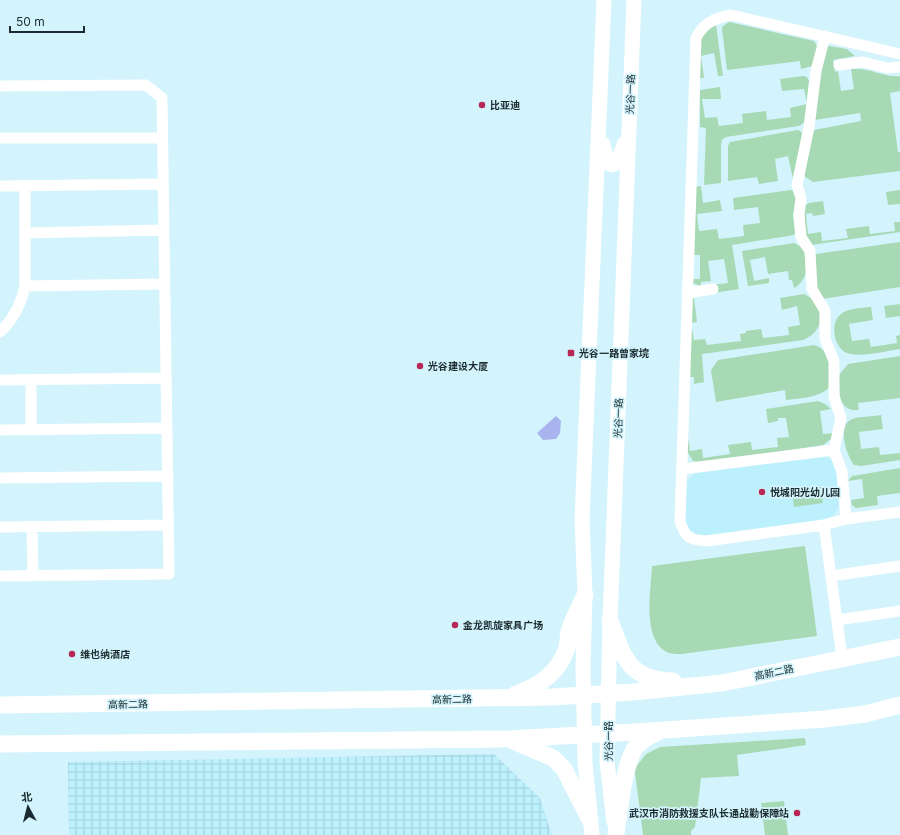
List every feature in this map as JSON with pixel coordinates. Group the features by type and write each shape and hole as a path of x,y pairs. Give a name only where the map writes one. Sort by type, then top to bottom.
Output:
{"main road":[{"path":"591,827 584,735 583,696 585,595 582,520 604,0"},
{"name":"光谷一路","path":"616,834 607,762 608,694 634,0"},
{"path":"600,121 607,162 612,165 618,162 623,150 629,121"},
{"path":"506,698 532,689 545,680 559,666 567,647 569,632 585,595"},
{"path":"610,621 624,659 638,673 658,681 722,683"},
{"name":"高新二路","path":"0,705 583,696 722,683 900,647"},
{"path":"0,744 507,739 608,734 825,719 865,714 900,705"},
{"path":"616,834 628,763 635,748 644,739 663,729"},
{"path":"507,739 553,758 564,769 572,782 591,827"}],"street":[{"path":"900,54 731,15 718,18 700,29 696,38 680,521 683,532 693,540 707,541 824,525 846,519 900,512"},
{"path":"825,36 816,71 809,126 798,185 802,198 799,216 801,237 810,250 812,289 825,311 825,339 834,361 834,396 841,418 834,450 842,472 846,519"},
{"path":"838,65 863,62 887,68 900,67"},
{"path":"0,86 146,85 162,98 169,574 0,576"},
{"path":"0,138 162,138"},
{"path":"0,186 163,184"},
{"path":"0,332 9,323 18,310 25,286 25,185"},
{"path":"25,233 164,230"},
{"path":"25,286 165,284"},
{"path":"687,293 713,289"},
{"path":"0,380 166,378"},
{"path":"31,380 31,430"},
{"path":"0,430 167,428"},
{"path":"682,469 834,450"},
{"path":"0,478 168,476"},
{"path":"0,527 168,525"},
{"path":"824,525 842,658"},
{"path":"32,526 32,576"},
{"path":"831,576 900,566"},
{"path":"837,620 900,611"}],"shaded area":[{"name":"悦城阳光幼儿园","path":"826,456 832,461 836,470 840,499 839,507 834,515 823,520 699,536 686,527 684,520 685,487 687,480 695,473"},
{"path":"494,754 540,798 552,835 69,835 68,762"}],"green space":[{"path":"729,22 814,41 818,47 812,66 801,69 800,61 727,70 722,29 723,26"},
{"path":"716,25 723,76 718,76 714,53 701,56 704,78 699,78 699,38 702,31"},
{"path":"829,46 847,49 855,56 833,60 835,72 838,71 841,91 854,89 851,69 900,76 900,91 890,93 898,152 900,152 900,171 813,182 804,176 812,132 814,130 861,121 860,113 815,120 813,113 826,47"},
{"path":"803,76 807,77 809,81 807,103 804,89 782,91 780,79"},
{"path":"720,87 721,99 702,99 705,118 717,117 719,126 743,123 742,114 766,111 767,120 791,117 790,108 807,104 805,122 799,126 726,137 722,140 721,183 704,185 706,128 700,127 700,90"},
{"path":"798,130 803,133 793,179 788,156 775,159 778,181 759,184 757,177 728,181 728,146 730,142"},
{"path":"701,186 703,203 720,200 722,211 697,214 699,231 717,229 719,239 744,236 743,225 760,223 758,207 734,210 733,198 791,190 793,191 796,199 793,215 794,235 732,245 739,289 713,293 711,285 728,283 724,259 708,261 711,281 701,282 701,286 693,283 692,279 700,279 700,255 692,255 694,187"},
{"path":"900,190 900,204 888,205 886,192"},
{"path":"823,201 825,214 813,216 812,213 806,214 808,234 821,232 822,241 848,238 846,229 869,226 870,234 895,231 894,222 900,222 900,232 811,245 806,236 804,226 804,206 809,203"},
{"path":"900,242 900,287 822,299 817,289 814,256 816,254"},
{"path":"794,243 800,247 807,258 806,272 799,284 794,288 792,280 789,280 788,271 768,274 765,257 750,260 754,281 769,278 769,283 748,286 742,251"},
{"path":"804,294 811,298 819,310 819,324 811,336 803,340 702,354 704,382 694,384 694,377 689,377 690,299 694,298 697,322 691,323 694,340 705,339 707,345 741,341 740,334 746,333 746,331 761,329 763,338 789,335 788,327 800,325 797,306 782,310 780,298"},
{"path":"900,304 900,316 886,318 884,306"},
{"path":"871,307 873,320 849,324 852,341 869,339 871,347 897,343 896,336 900,335 900,349 859,355 847,353 836,341 834,329 837,318 847,311"},
{"path":"814,345 825,352 830,362 830,387 825,391 810,397 786,400 785,390 716,402 711,370 718,360"},
{"path":"900,356 900,398 858,403 859,410 852,410 843,404 839,387 839,375 848,364"},
{"path":"818,401 831,409 820,411 823,434 834,433 831,439 823,445 703,463 693,461 687,451 687,432 690,451 702,449 703,458 730,454 728,445 751,442 752,450 778,447 777,438 789,437 786,418 778,418 778,421 768,423 766,409"},
{"path":"881,415 883,429 859,432 861,449 879,447 880,455 900,453 900,460 861,466 854,465 848,455 844,441 847,423 855,418"},
{"path":"900,468 900,493 877,496 878,505 856,508 852,505 851,500 864,498 862,479 848,481 852,476"},
{"path":"821,487 823,503 794,507 792,491"},
{"path":"805,546 817,636 682,654 669,653 660,647 654,638 650,614 652,566"},
{"path":"805,738 806,745 737,755 739,776 701,778 695,827 691,831 691,835 643,835 635,773 636,767 646,754 660,747"},
{"path":"784,801 788,835 765,835 761,803"}],"water":[{"path":"556,416 561,421 560,433 556,439 543,440 537,433"}],"place":[{"name":"比亚迪","path":"482,105"},
{"name":"光谷一路曾家垸","path":"571,353"},
{"name":"光谷建设大厦","path":"420,366"},
{"name":"悦城阳光幼儿园","path":"762,492"},
{"name":"金龙凯旋家具广场","path":"455,625"},
{"name":"维也纳酒店","path":"72,654"},
{"name":"武汉市消防救援支队长通战勤保障站","path":"797,813"}]}
